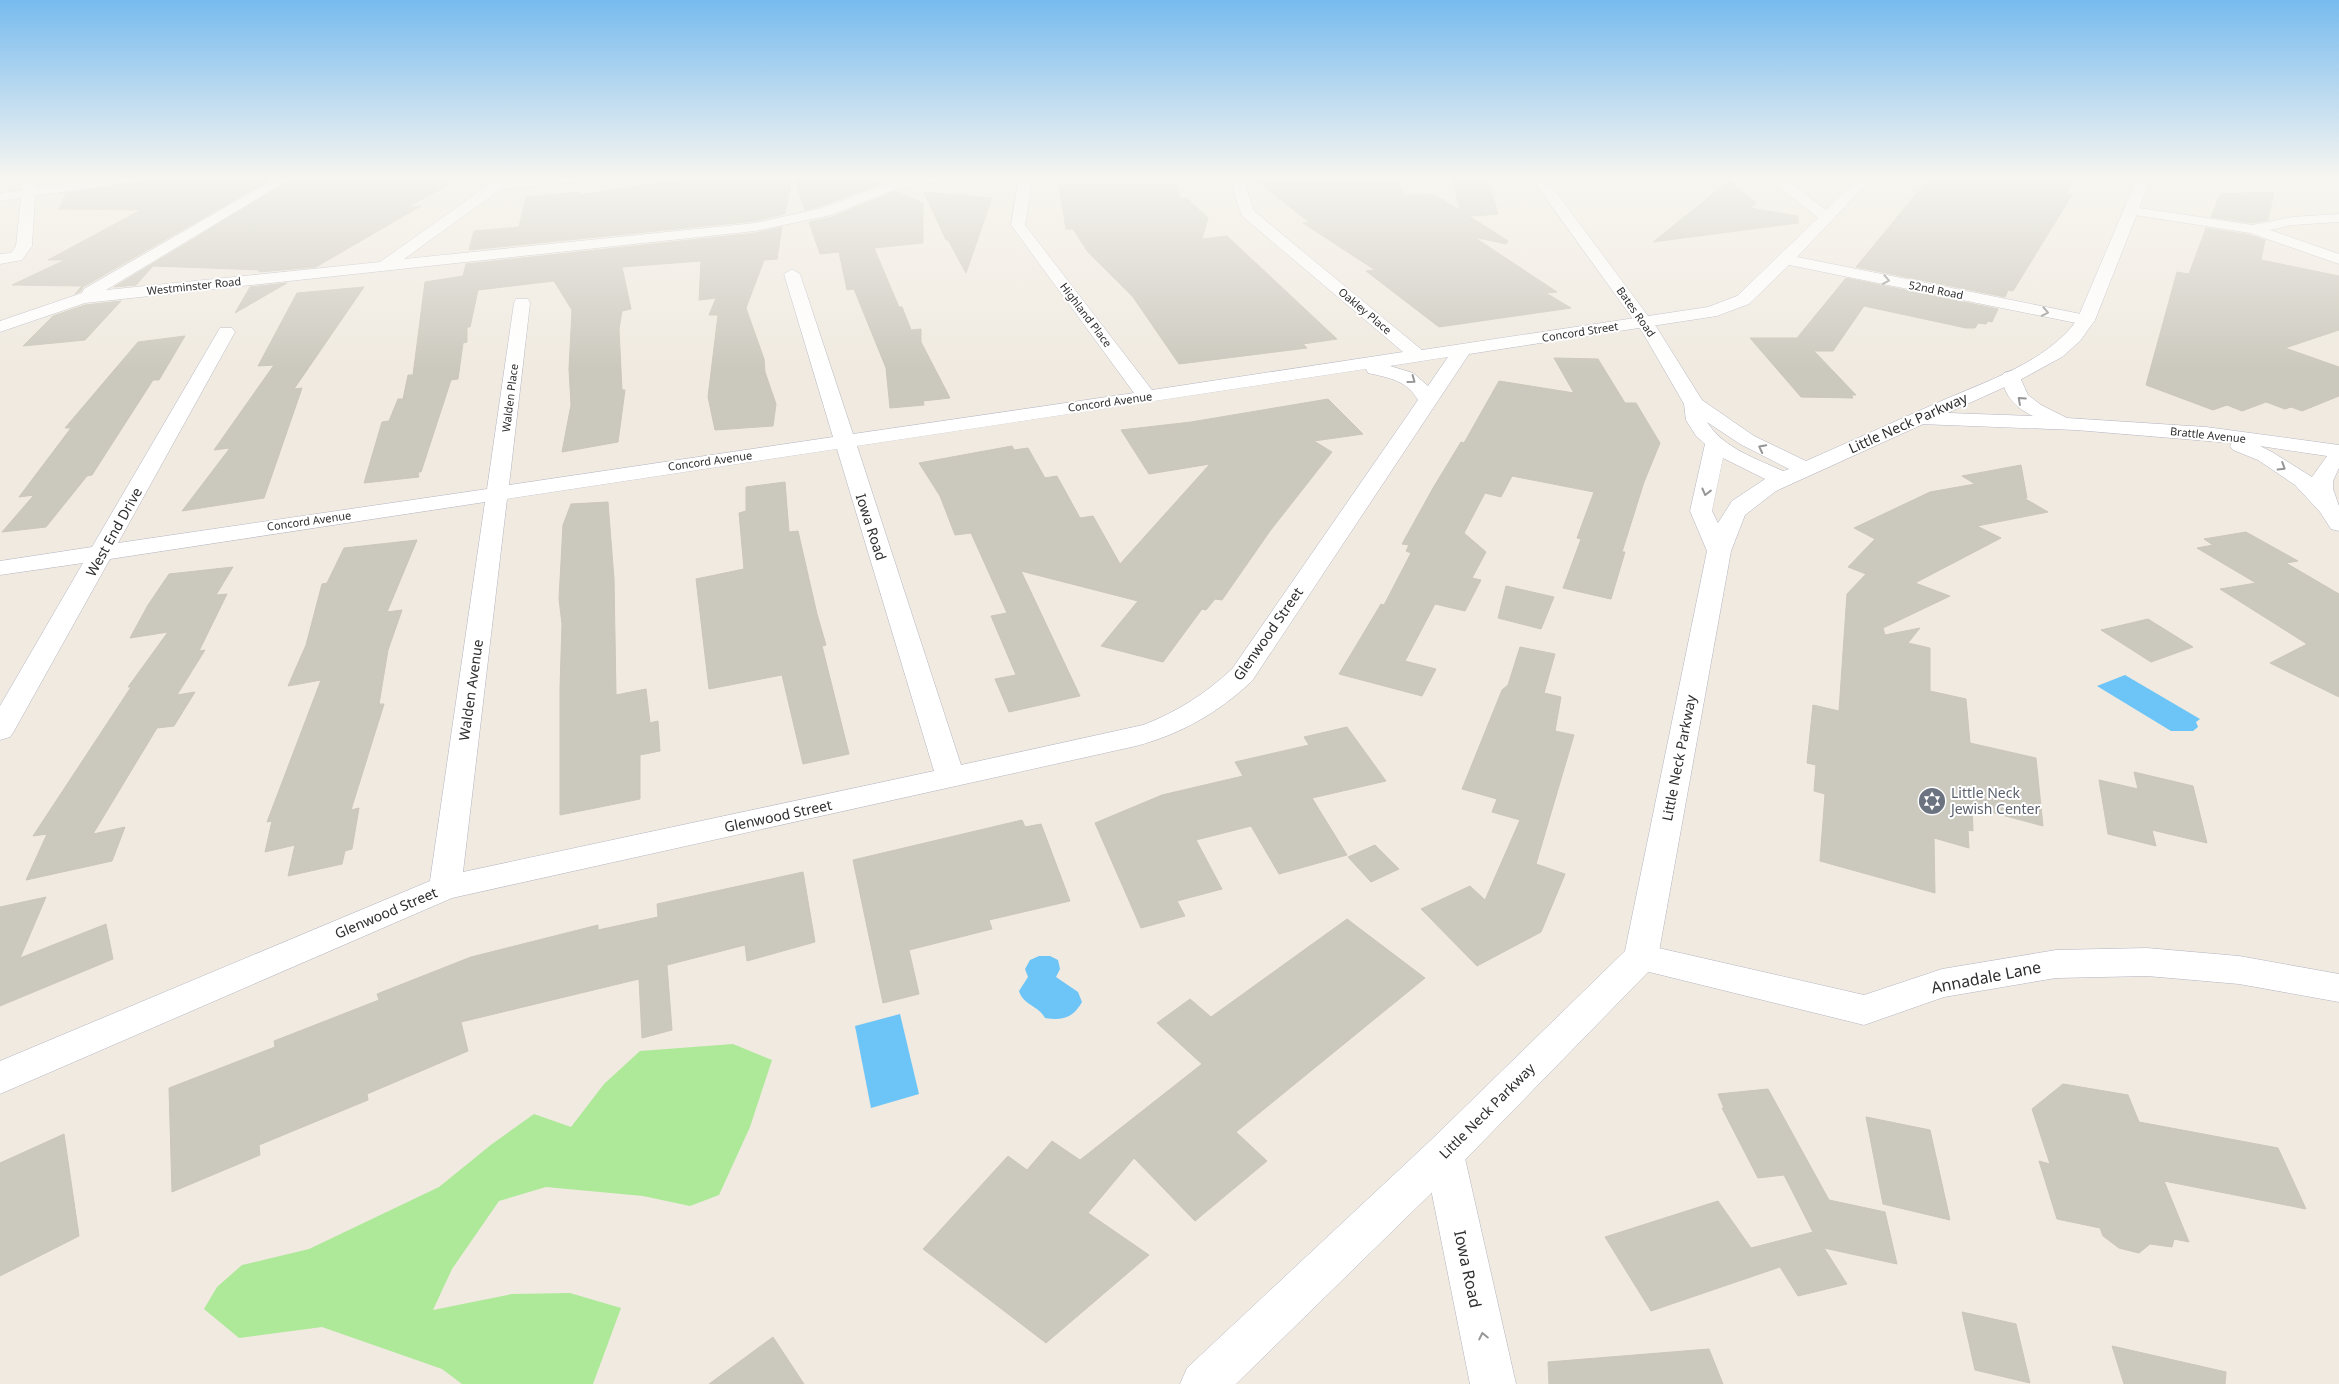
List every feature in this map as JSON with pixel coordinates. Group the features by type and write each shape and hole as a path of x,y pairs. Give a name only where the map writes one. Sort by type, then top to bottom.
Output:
{"street":[{"path":"2,259 16,257 24,246 24,241"},
{"path":"82,298 181,241"},
{"path":"384,266 419,241"},
{"name":"Westminster Road","path":"0,327 82,298 626,241"},
{"name":"Highland Place","path":"1030,241 1147,397"},
{"name":"Oakley Place","path":"1280,241 1420,357"},
{"name":"Bates Road","path":"1584,241 1644,322 1694,404 1696,420 1703,432 1715,444 1782,479"},
{"name":"Concord Street","path":"1420,357 1728,307 1743,300 1805,241"},
{"name":"Little Neck Parkway","path":"1203,1384 1444,1154 1641,957 1719,551 1732,514 1742,502 1782,479 2011,377 2056,353 2074,337 2086,320 2120,241"},
{"path":"2286,241 2339,259"},
{"name":"52nd Road","path":"1786,260 2086,320"},
{"name":"Iowa Road","path":"792,274 951,779"},
{"name":"Walden Place","path":"498,492 522,303"},
{"name":"West End Drive","path":"0,731 226,332"},
{"name":"Glenwood Street","path":"0,1078 445,888 951,779 1136,737 1170,726 1200,711 1242,675 1462,350"},
{"name":"Concord Avenue","path":"0,568 498,492 1420,357"},
{"path":"1354,367 1383,370 1404,375 1418,384 1428,400"},
{"name":"Brattle Avenue","path":"2011,377 2011,387 2018,398 2046,415 2076,424"},
{"name":"Bates Road","path":"1694,404 1748,440 1806,469"},
{"name":"Brattle Avenue","path":"1920,418 2076,424 2206,433 2339,451"},
{"path":"2206,433 2265,456 2303,480 2333,515"},
{"path":"1715,444 1701,511 1719,551"},
{"path":"2333,515 2321,489 2322,477 2328,465 2339,456"},
{"name":"Walden Avenue","path":"445,888 498,492"},
{"name":"Annadale Lane","path":"1641,957 1864,1010 1942,982 2056,964 2147,962 2239,970 2339,988"},
{"name":"Iowa Road","path":"1444,1154 1492,1384"}],"green space":[{"path":"733,1044 772,1060 750,1127 719,1195 690,1206 643,1196 546,1187 499,1201 452,1269 433,1310 512,1294 570,1293 621,1308 593,1384 462,1384 442,1369 322,1327 239,1338 204,1309 217,1287 242,1265 309,1249 439,1187 492,1144 534,1114 571,1127 604,1084 640,1051"}],"water":[{"path":"2125,675 2200,719 2196,722 2198,727 2193,731 2171,731 2097,686"},
{"path":"1039,956 1050,956 1058,960 1060,969 1056,977 1078,992 1082,1002 1071,1015 1057,1019 1045,1018 1039,1010 1021,996 1019,991 1028,977 1025,969 1030,960"},
{"path":"900,1014 919,1094 871,1108 855,1026"}],"building":[{"path":"84,241 164,241 83,287 81,291 75,294 82,286 12,285 65,260 48,260"},
{"path":"191,241 361,241 316,267 259,272 260,270 153,266 136,285 114,287"},
{"path":"471,241 562,241 469,250"},
{"path":"684,241 780,241 777,259 764,260 746,308 764,359 765,372 776,404 773,426 715,430 708,397 718,315 709,315 716,298 699,300 701,261 622,267 631,309 622,311 619,329 622,390 625,390 618,442 562,452 571,405 569,369 572,310 554,281 478,290 470,327 467,327 467,342 463,343 458,379 451,380 421,472 418,472 419,477 364,483 382,422 389,421 398,399 403,399 408,375 413,375 425,282 463,276 466,264"},
{"path":"815,241 923,241 923,243 874,248 911,330 921,329 921,342 950,398 923,401 924,405 890,408 886,368 854,289 847,290 839,252 820,254"},
{"path":"948,241 977,241 966,273"},
{"path":"1081,241 1232,241 1337,339 1303,344 1307,348 1179,364 1133,297 1088,252"},
{"path":"1330,241 1479,241 1557,292 1546,293 1571,308 1439,327 1366,271 1375,270"},
{"path":"1490,241 1507,241 1506,244"},
{"path":"1878,241 2044,241 2013,291 2008,290 2005,297 1856,267"},
{"path":"2201,241 2265,241 2261,260 2339,276 2339,330 2285,348 2339,367 2339,396 2302,411 2291,407 2285,409 2266,402 2242,411 2227,405 2213,410 2146,385 2177,272 2189,274"},
{"path":"1846,278 1998,309 1992,322 1988,321 1986,324 1978,323 1975,328 1966,328 1864,306 1833,351 1814,351 1856,395 1851,395 1853,398 1801,397 1750,338 1797,338"},
{"path":"287,283 235,313 250,287"},
{"path":"364,287 294,389 302,388 264,498 182,511 230,448 214,450 274,365 258,366 297,293"},
{"path":"121,301 85,340 23,346 53,316 85,305"},
{"path":"185,336 159,380 153,380 92,475 87,476 46,527 2,532 34,495 19,497 71,428 65,428 138,342"},
{"path":"1554,358 1598,359 1625,403 1636,403 1660,443 1644,482 1622,552 1625,552 1611,599 1563,588 1581,539 1577,538 1594,492 1512,476 1501,497 1485,493 1464,533 1486,552 1472,578 1481,580 1465,611 1435,604 1405,661 1436,669 1422,696 1339,674 1381,604 1384,605 1411,553 1406,551 1409,545 1402,544 1433,488 1461,442 1464,443 1499,381 1574,393"},
{"path":"1328,399 1363,434 1314,441 1332,452 1270,531 1222,600 1215,599 1206,610 1202,609 1163,662 1101,646 1138,601 1021,571 1080,696 1009,712 995,679 1016,675 991,616 1007,613 971,533 955,535 940,496 919,463 1012,446 1014,450 1028,448 1045,478 1057,476 1080,518 1093,516 1120,564 1210,464 1149,474 1121,430 1191,422"},
{"path":"2021,465 2027,498 2024,498 2048,512 1977,526 2001,538 1915,583 1950,596 1883,628 1885,635 1920,628 1908,643 1930,648 1930,691 1966,699 1970,743 2036,758 2043,826 1972,807 1973,831 1968,830 1969,848 1934,838 1935,893 1820,861 1825,794 1814,791 1816,765 1807,763 1813,705 1839,711 1847,594 1866,574 1848,567 1875,539 1854,528 1930,492 1975,484 1962,476"},
{"path":"785,482 789,532 798,531 826,645 822,646 849,754 803,764 782,675 709,689 696,579 744,569 739,513 746,511 746,487"},
{"path":"608,502 614,579 616,695 646,689 650,723 658,721 660,751 640,755 640,799 560,815 562,624 559,599 563,525 571,504"},
{"path":"2246,532 2298,561 2286,563 2339,594 2339,697 2270,663 2307,644 2220,589 2256,583 2197,548 2213,545 2204,539"},
{"path":"417,540 387,612 402,610 388,650 379,704 384,704 351,810 359,808 352,849 345,851 342,864 288,876 295,845 265,852 272,821 267,822 321,680 288,686 306,645 322,584 327,583 344,548"},
{"path":"233,567 216,595 227,594 199,651 205,650 177,695 195,692 174,726 157,728 93,834 125,827 112,861 26,880 47,834 33,836 131,687 128,687 168,632 130,638 148,605 169,574"},
{"path":"1506,586 1554,597 1541,629 1498,618"},
{"path":"2148,619 2193,647 2151,662 2101,630"},
{"path":"1520,647 1555,654 1544,693 1561,697 1555,731 1574,735 1536,864 1565,874 1541,932 1477,966 1421,909 1470,886 1485,900 1520,820 1492,812 1497,799 1462,789 1502,690 1508,685"},
{"path":"1347,727 1386,781 1312,798 1347,855 1279,874 1251,826 1196,840 1222,889 1177,901 1185,916 1141,928 1095,823 1162,795 1243,776 1235,762 1309,745 1304,737"},
{"path":"2134,772 2193,786 2207,843 2152,830 2156,846 2108,834 2099,780 2138,789"},
{"path":"1022,820 1025,827 1041,824 1070,901 989,920 992,929 909,950 919,994 883,1003 853,860"},
{"path":"1375,845 1399,869 1371,882 1348,857"},
{"path":"803,872 815,942 747,961 745,945 667,965 672,1030 642,1038 639,979 461,1022 468,1051 367,1094 368,1100 259,1145 260,1155 172,1192 169,1088 275,1047 274,1041 379,1000 377,994 471,957 598,925 598,930 658,917 657,904"},
{"path":"46,897 20,958 106,924 113,959 0,1006 0,907"},
{"path":"1347,919 1425,978 1236,1132 1267,1161 1195,1221 1134,1158 1088,1213 1149,1255 1046,1343 923,1249 1008,1156 1027,1170 1052,1141 1080,1160 1202,1064 1157,1023 1190,999 1211,1017"},
{"path":"2063,1084 2128,1095 2139,1122 2278,1148 2306,1209 2164,1181 2189,1242 2174,1239 2172,1247 2150,1244 2139,1253 2119,1248 2103,1236 2100,1228 2057,1219 2039,1161 2050,1164 2032,1109"},
{"path":"1768,1089 1829,1200 1885,1212 1897,1264 1824,1248 1847,1284 1798,1296 1780,1267 1651,1311 1605,1237 1718,1201 1751,1248 1813,1232 1784,1175 1758,1178 1722,1108 1724,1108 1718,1094"},
{"path":"1866,1117 1930,1130 1950,1220 1883,1204"},
{"path":"64,1134 79,1236 0,1276 0,1163"},
{"path":"1962,1312 2016,1324 2030,1383 1975,1370"},
{"path":"773,1337 804,1384 709,1384"},
{"path":"2112,1346 2226,1372 2225,1384 2124,1384"},
{"path":"1709,1349 1723,1384 1549,1384 1548,1362"}],"place":[{"name":"Little Neck Jewish Center","path":"1932,801"}]}
